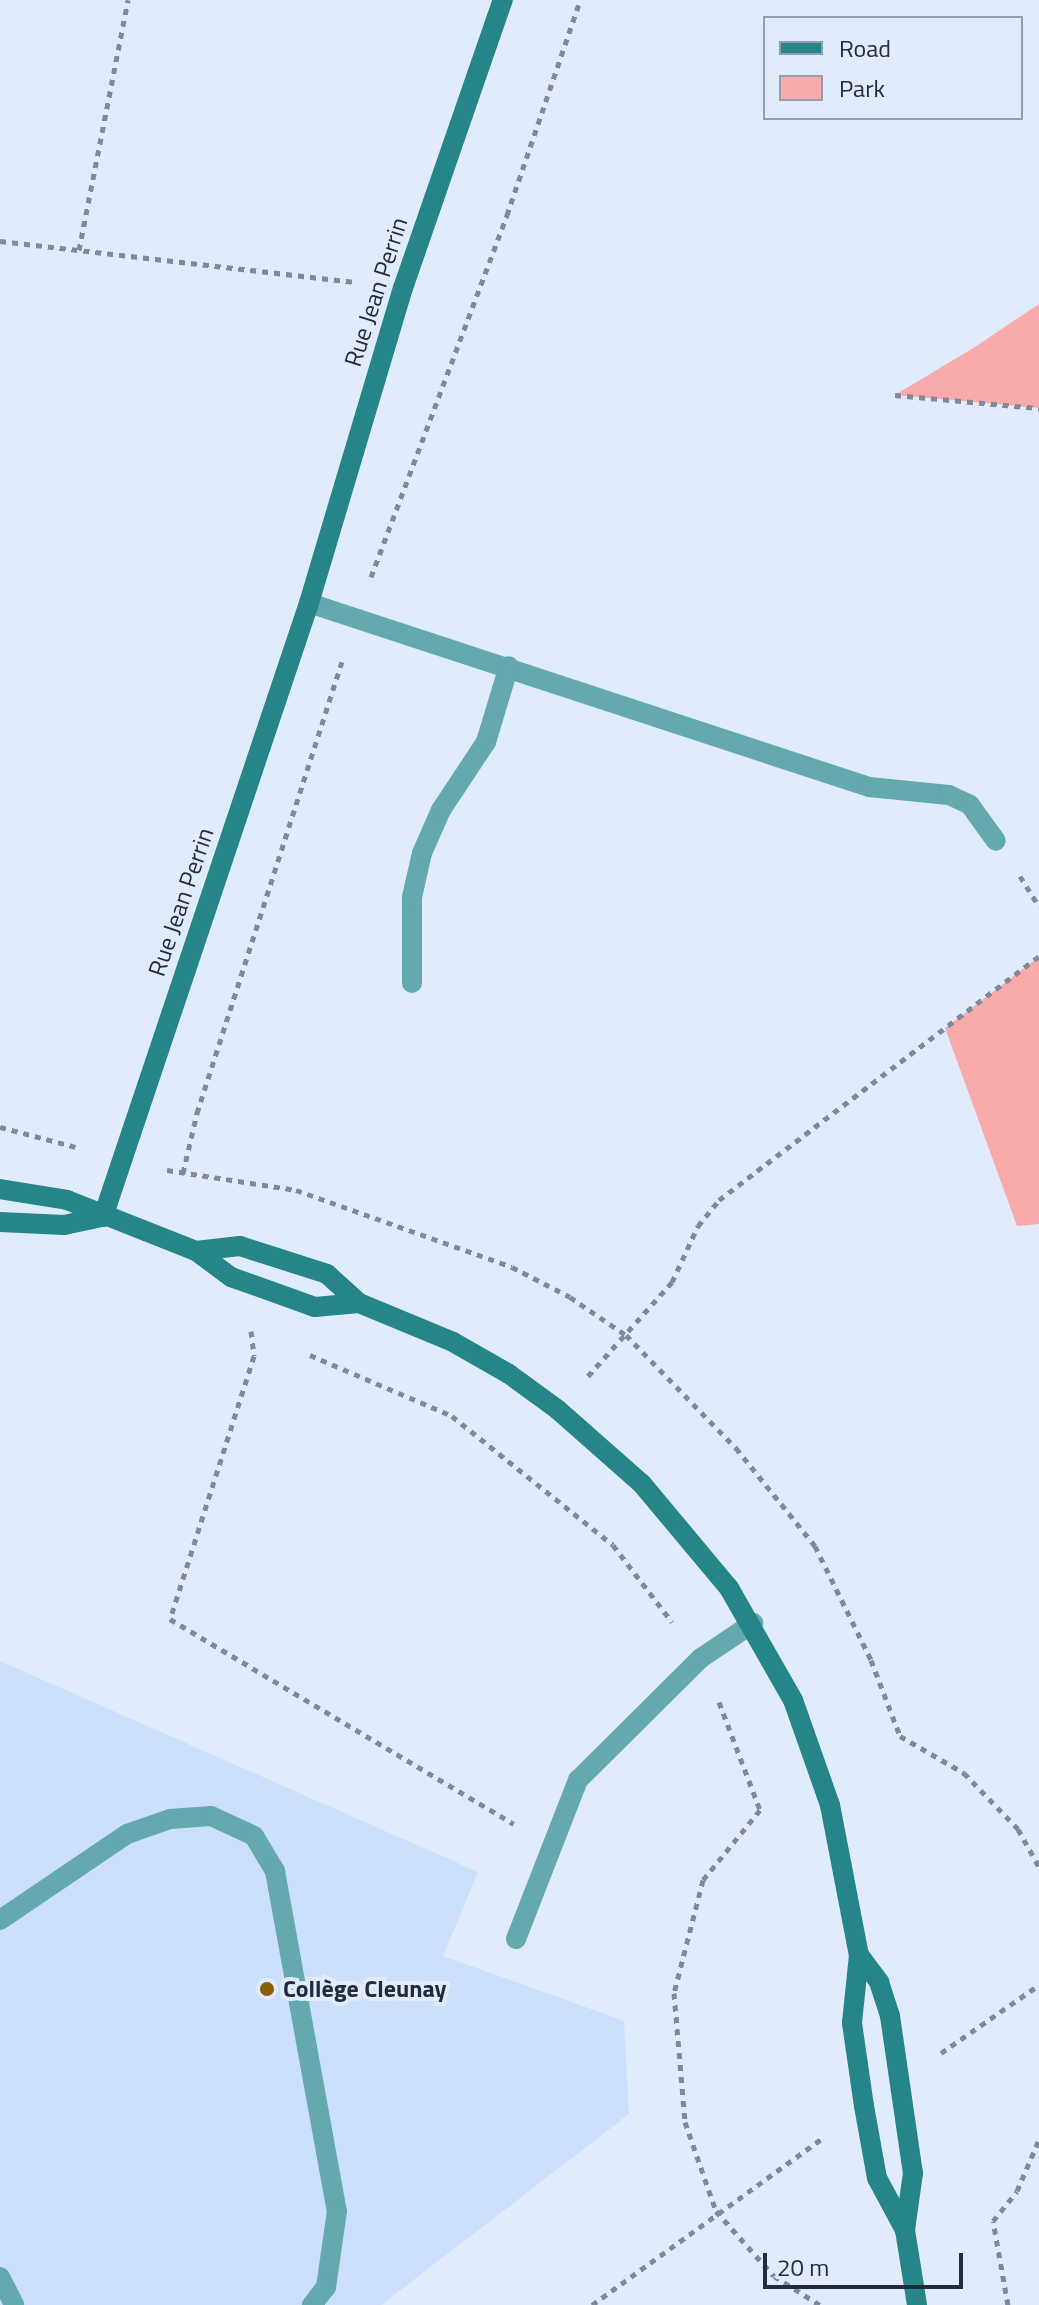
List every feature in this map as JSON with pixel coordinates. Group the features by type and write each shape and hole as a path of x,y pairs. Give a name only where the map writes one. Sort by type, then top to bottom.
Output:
{"street":[{"name":"Rue Jean Perrin","path":"103,1217 309,603 403,288 503,0"},
{"path":"309,603 509,666 869,787 949,795 970,805 996,841"},
{"path":"412,983 412,897 422,853 441,810 486,742 509,666"},
{"path":"0,1189 67,1200 103,1217 196,1251 244,1282 315,1307 359,1303"},
{"path":"0,1222 64,1225 103,1217"},
{"path":"196,1251 240,1246 327,1274 359,1303 453,1342 557,1409 642,1484 753,1623 793,1700 830,1805 859,1955 852,2023 864,2106 877,2178 905,2230"},
{"path":"516,1939 578,1780 701,1658 753,1623"},
{"path":"0,1920 127,1834 170,1819 211,1816 254,1836 275,1871 337,2211 326,2287 312,2305"},
{"path":"859,1955 879,1982 890,2016 913,2173 905,2230 917,2305"},
{"path":"0,2277 14,2305"}],"path":[{"path":"79,250 128,0"},
{"path":"0,241 403,288"},
{"path":"895,395 1039,408"},
{"path":"557,1409 672,1282 698,1226 719,1200 1039,956"},
{"path":"0,1127 78,1147"},
{"path":"244,1282 254,1356 170,1619 552,1846"},
{"path":"929,2062 1039,1985"},
{"path":"592,2305 826,2136"},
{"path":"1008,2305 993,2221 1017,2191 1039,2140"}],"shaded area":[{"name":"Collège Cleunay","path":"0,1661 478,1872 443,1956 624,2021 629,2114 381,2305 0,2305"}],"green space":[{"path":"1039,304 1039,408 895,395 975,347"},
{"path":"1039,957 1039,1224 1017,1226 945,1028"}],"place":[{"name":"Collège Cleunay","path":"267,1989"}]}
